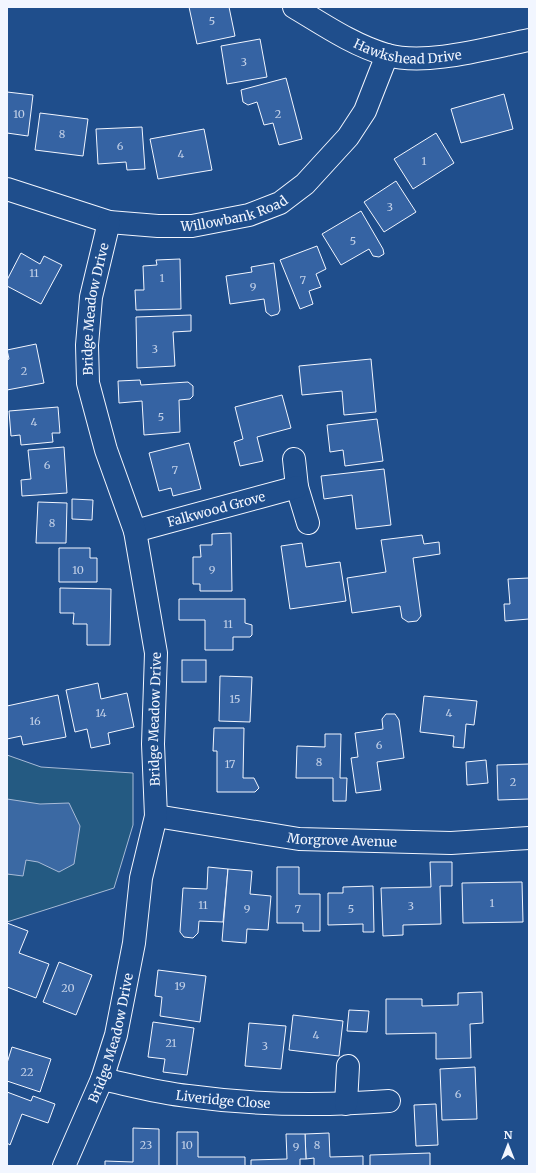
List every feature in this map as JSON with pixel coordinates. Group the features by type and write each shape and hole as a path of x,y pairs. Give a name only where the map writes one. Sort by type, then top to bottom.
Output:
{"street":[{"name":"Hawkshead Drive","path":"294,7 347,40 387,55 416,59 445,56 529,40"},
{"name":"Willowbank Road","path":"7,189 109,222 158,226 192,226 249,215 280,203 305,184 348,137 365,111 387,55"},
{"name":"Bridge Meadow Drive","path":"64,1166 102,1079 116,1035 134,943 141,878 156,816 153,744 156,653 134,531 106,450 88,383 87,345 90,297 109,222"},
{"path":"294,459 298,488 308,523"},
{"name":"Falkwood Grove","path":"134,531 298,488"},
{"name":"Morgrove Avenue","path":"156,816 298,838 451,843 529,838"},
{"path":"346,1104 348,1066"},
{"name":"Liveridge Close","path":"102,1079 188,1096 266,1102 346,1104 389,1101"}],"shaded area":[{"path":"7,755 41,767 133,773 133,825 114,888 7,922"},
{"path":"7,799 40,804 69,803 80,826 74,864 59,872 38,862 26,860 23,876 7,874"}],"building":[{"path":"189,7 229,7 235,36 197,44"},
{"path":"260,39 267,77 227,84 221,46"},
{"path":"286,78 302,139 279,145 273,123 264,125 257,102 248,105 243,102 241,90"},
{"path":"7,92 33,95 28,136 7,133"},
{"path":"504,94 513,129 461,143 451,109"},
{"path":"40,113 88,119 83,156 35,150"},
{"path":"142,127 145,169 127,170 126,162 98,164 96,129"},
{"path":"204,129 212,170 158,179 150,139"},
{"path":"436,133 454,163 413,189 394,159"},
{"path":"396,181 416,212 384,232 364,202"},
{"path":"361,211 383,249 384,254 379,257 373,256 369,249 341,265 322,234"},
{"path":"317,246 326,269 316,274 321,287 309,291 313,304 300,309 280,260"},
{"path":"21,253 40,264 44,256 62,265 41,304 7,286 7,280"},
{"path":"180,259 181,309 136,310 135,290 144,290 143,266 157,265 156,260"},
{"path":"274,263 280,310 278,314 271,316 266,312 264,299 230,304 226,276 252,272 251,267"},
{"path":"191,315 191,331 173,332 175,366 137,368 136,317"},
{"path":"36,344 44,383 7,390 7,360 9,359 7,350"},
{"path":"371,359 376,412 344,415 342,391 302,395 299,366"},
{"path":"140,380 141,385 188,382 193,386 193,396 190,399 179,400 180,432 144,435 142,401 119,403 118,381"},
{"path":"282,395 291,428 257,437 263,461 240,466 234,442 243,439 235,407"},
{"path":"58,407 60,433 52,433 53,442 21,445 20,435 11,436 9,411"},
{"path":"377,419 383,461 345,466 343,450 330,452 327,425"},
{"path":"189,443 201,489 173,496 171,488 159,491 149,453"},
{"path":"64,447 67,493 22,496 21,480 31,479 28,450"},
{"path":"384,469 391,525 356,529 352,495 324,499 321,476"},
{"path":"72,499 93,500 92,520 72,519"},
{"path":"38,502 67,503 66,543 36,543"},
{"path":"231,533 232,591 200,591 200,584 193,584 193,557 201,557 200,545 212,545 212,534"},
{"path":"422,535 424,544 439,542 440,554 413,558 421,616 417,621 408,622 402,618 400,606 352,613 347,578 386,572 381,540"},
{"path":"302,543 306,567 340,562 346,601 290,609 281,546"},
{"path":"59,548 90,548 90,558 97,558 97,582 59,582"},
{"path":"529,578 529,619 505,621 504,604 510,604 508,579"},
{"path":"60,588 111,589 110,645 87,645 87,624 73,624 74,613 60,613"},
{"path":"179,599 245,599 245,623 252,625 252,635 250,637 233,637 233,650 205,650 205,620 179,620"},
{"path":"182,660 206,660 206,682 182,682"},
{"path":"220,676 252,677 250,722 219,721"},
{"path":"98,683 101,699 127,693 134,727 108,733 110,744 91,748 87,729 75,732 66,690"},
{"path":"58,695 66,737 23,745 21,736 7,739 7,706"},
{"path":"424,696 477,701 474,725 466,724 464,748 453,747 454,736 420,732"},
{"path":"386,714 395,714 399,720 404,758 377,762 381,790 356,793 351,758 358,757 355,733 383,729 382,719"},
{"path":"214,728 244,728 243,778 254,778 259,788 255,792 217,792 217,751 213,751"},
{"path":"325,734 341,734 340,778 347,778 346,801 333,801 333,778 296,778 297,746 325,747"},
{"path":"486,760 488,783 467,785 466,762"},
{"path":"529,764 529,799 498,800 497,765"},
{"path":"430,862 452,862 452,886 440,886 441,924 403,925 403,935 383,936 381,888 431,887"},
{"path":"208,867 228,869 223,922 199,921 198,933 193,938 184,937 180,932 183,888 207,889"},
{"path":"277,867 299,867 299,894 320,894 320,931 303,931 303,923 277,923"},
{"path":"228,869 252,871 250,894 271,896 268,930 247,929 246,943 222,941"},
{"path":"522,882 523,922 463,923 462,883"},
{"path":"373,886 374,932 363,932 363,924 328,925 328,893 343,893 343,887"},
{"path":"7,923 28,931 19,953 49,964 36,998 7,987"},
{"path":"59,962 92,975 76,1015 43,1002"},
{"path":"158,970 206,976 200,1022 160,1016 162,997 155,996"},
{"path":"482,992 483,1023 470,1024 471,1058 436,1059 436,1033 386,1034 386,999 422,999 422,1006 458,1005 458,993"},
{"path":"349,1010 369,1011 367,1032 347,1031"},
{"path":"293,1015 343,1021 339,1056 289,1050"},
{"path":"153,1022 194,1028 187,1075 163,1072 165,1059 148,1057"},
{"path":"249,1023 286,1026 281,1069 245,1066"},
{"path":"12,1047 51,1059 40,1092 7,1081 7,1063"},
{"path":"475,1067 477,1119 442,1120 440,1069"},
{"path":"7,1092 31,1101 33,1096 55,1104 48,1123 22,1114 10,1145 7,1143"},
{"path":"436,1104 438,1145 416,1146 414,1105"},
{"path":"133,1128 159,1129 159,1166 105,1166 105,1161 133,1162"},
{"path":"177,1132 198,1132 198,1157 245,1157 245,1166 177,1166"},
{"path":"329,1133 330,1157 363,1156 363,1166 314,1166 314,1158 306,1159 305,1134"},
{"path":"286,1134 305,1134 306,1159 300,1159 300,1166 251,1166 251,1160 287,1159"},
{"path":"430,1153 430,1166 370,1166 370,1155"}]}
